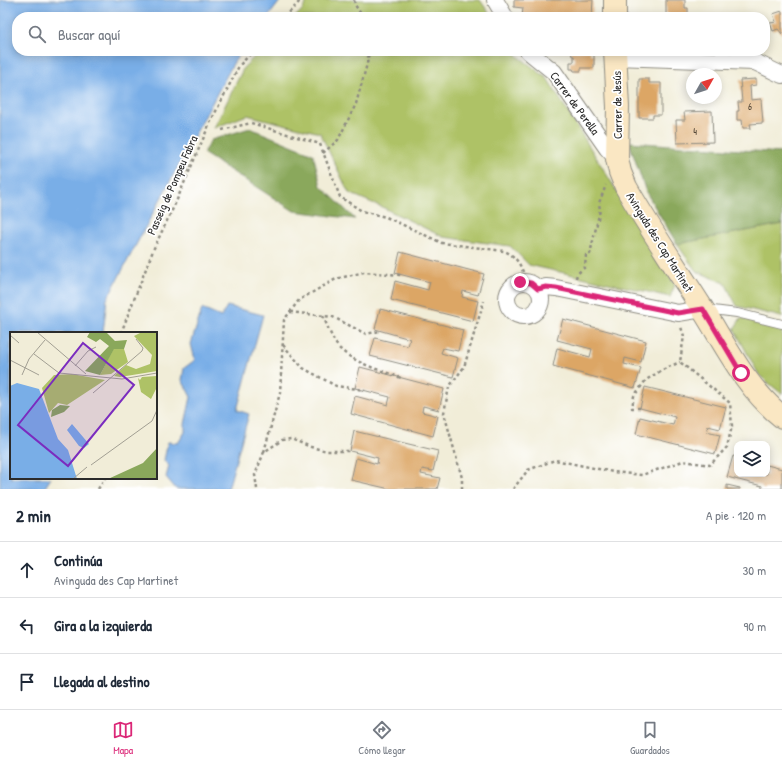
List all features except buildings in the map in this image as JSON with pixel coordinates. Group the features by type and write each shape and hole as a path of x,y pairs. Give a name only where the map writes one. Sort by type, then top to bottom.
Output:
{"street":[{"path":"495,0 502,12"},
{"path":"615,0 615,12"},
{"name":"Carrer de Perella","path":"534,56 554,72 619,165"},
{"name":"Carrer de Jesús","path":"615,56 619,165"},
{"path":"650,56 755,62 782,75"},
{"name":"Avinguda des Cap Martinet","path":"619,165 626,187 636,205 703,309 741,373 758,395 782,417"},
{"path":"532,285 678,313 703,309"}],"lane":[{"path":"703,309 737,313 782,324"}],"path":[{"path":"290,12 301,0"},
{"path":"354,0 355,5 360,12"},
{"name":"Passeig de Pompeu Fabra","path":"121,332 154,248 209,126 239,66 248,56"},
{"path":"323,153 338,140 356,104 367,64 368,56"},
{"path":"222,130 250,123 320,144 340,197 362,211 386,217 442,243 504,251 512,254 532,285"},
{"path":"573,292 577,274 585,267 586,255 590,254 600,210 599,203 606,183 619,165"},
{"path":"256,488 255,475 264,452 280,393 284,320 299,300 336,279 364,272 401,275"},
{"path":"462,489 462,478 444,413 449,387 464,367 484,301"},
{"path":"290,312 333,317 366,334 380,331"},
{"path":"678,313 684,336 680,362"},
{"path":"323,316 339,348 357,361 401,378"},
{"path":"282,345 302,368 336,386 365,390"},
{"path":"640,408 632,408 634,396 646,380 662,370 680,362"},
{"path":"513,489 528,470 555,460 613,472 642,475 683,461 710,465 726,447 732,426 730,403 680,362"},
{"path":"264,452 282,440 291,439 311,447 327,451 350,451"},
{"path":"98,489 104,479"}],"green space":[{"path":"308,0 480,0 488,12 300,12"},
{"path":"255,56 518,56 547,78 675,285 670,297 529,265 510,246 443,237 382,207 349,193 320,133 247,115 214,128 244,67"},
{"path":"250,128 313,154 321,186 355,219 294,211 203,153 211,140"},
{"path":"629,142 782,153 782,224 677,244 646,192"},
{"path":"782,224 782,317 737,306 725,283 696,271 677,244"},
{"path":"741,318 782,328 782,394 759,375 734,329"}],"water":[{"path":"0,0 281,0 272,12 12,12 12,56 238,56 107,299 103,332 10,332 10,479 50,479 44,489 0,489"},
{"path":"227,306 263,315 237,410 249,414 228,489 176,489 166,477 169,466 164,460 168,442 178,443 185,432 185,424 191,397 182,380 184,368 195,360 191,344 202,309 221,317"}],"route":[{"path":"520,282 531,283 538,289 546,287 556,288 678,313 703,309 741,373"}]}
